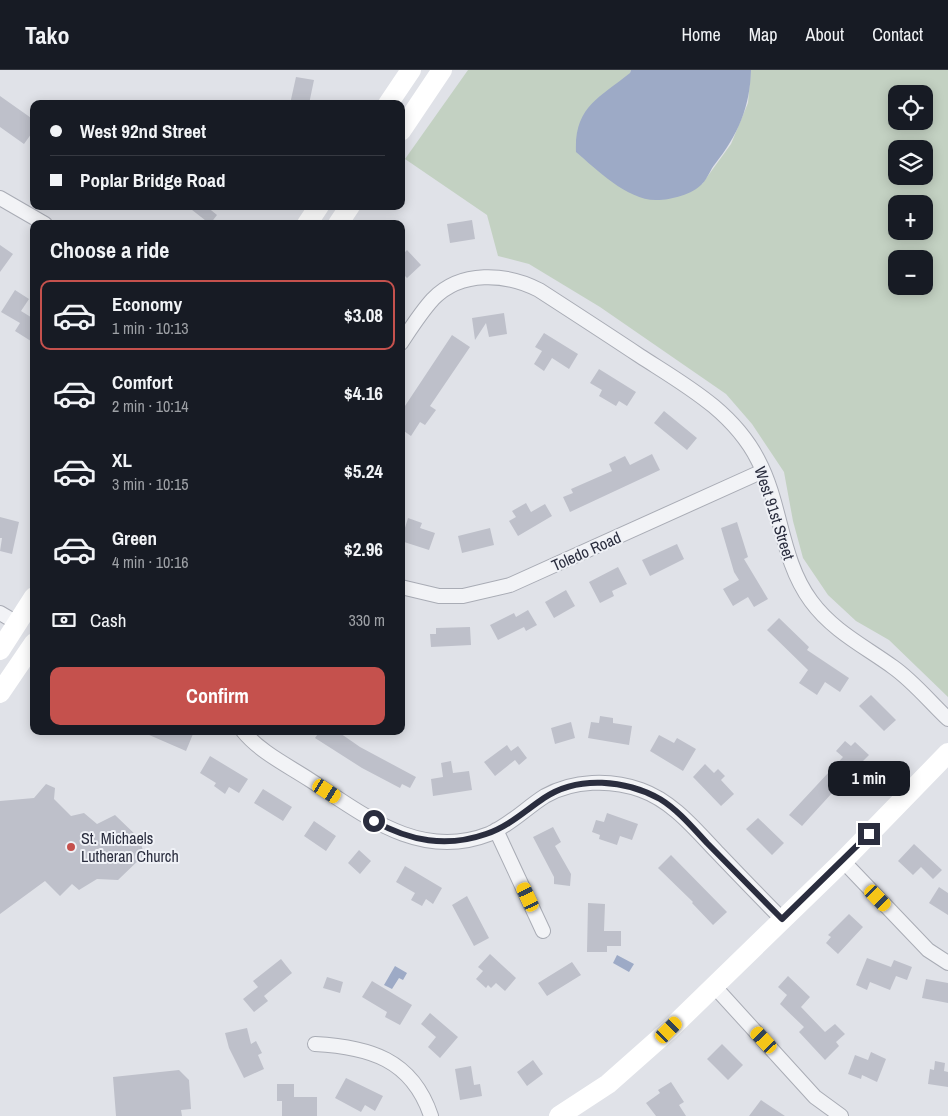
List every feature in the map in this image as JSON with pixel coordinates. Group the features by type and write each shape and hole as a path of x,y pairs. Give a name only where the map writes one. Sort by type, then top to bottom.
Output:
{"street":[{"path":"391,100 411,70"},
{"path":"405,125 442,70"},
{"path":"0,198 38,220"},
{"name":"West 91st Street","path":"405,338 435,298 453,286 472,279 506,277 523,282 539,290 718,408 740,432 763,471 771,489 785,548 796,575 811,600 836,628 894,668 948,719"},
{"name":"Toledo Road","path":"405,588 439,596 463,596 510,585 763,471"},
{"path":"0,650 8,618 30,600"},
{"path":"0,693 30,649"},
{"path":"247,735 265,751 374,821 394,832 417,840 440,842 463,840 496,830 546,796 569,787 593,783 618,784 641,790 662,800 681,816 782,919"},
{"path":"560,1116 608,1084 669,1030 843,861 948,753"},
{"path":"496,830 543,931"},
{"path":"843,861 928,950 948,963"},
{"path":"714,986 815,1097 841,1116"},
{"path":"315,1044 364,1050 384,1058 401,1070 416,1085 426,1102 431,1116"}],"green space":[{"path":"468,70 631,70 630,73 702,184 731,144 748,103 751,70 948,70 948,697 889,640 856,621 828,595 803,558 793,521 784,472 752,424 726,394 600,307 529,264 498,256 487,215 405,159"}],"water":[{"path":"631,70 751,70 748,96 736,131 704,182 693,191 675,198 663,200 646,199 613,183 576,152 576,137 584,114 599,97 630,73"},
{"path":"617,955 634,964 629,972 613,963"},
{"path":"395,966 407,973 403,980 399,978 392,989 384,985"}],"building":[{"path":"296,77 314,80 310,100 291,100"},
{"path":"0,96 30,117 30,136 24,144 0,127"},
{"path":"192,210 211,210 217,215 213,220 205,220"},
{"path":"472,220 475,239 450,243 447,224"},
{"path":"0,245 13,254 0,272"},
{"path":"407,250 421,265 407,278 405,276 405,252"},
{"path":"15,290 29,299 21,311 30,317 30,340 15,331 20,323 1,312"},
{"path":"504,313 507,334 489,337 486,323 475,340 472,318"},
{"path":"544,333 578,354 569,369 552,358 544,371 534,364 542,351 535,347"},
{"path":"452,335 470,347 430,406 436,410 425,425 420,422 411,436 405,432 405,406"},
{"path":"599,369 636,392 627,406 619,401 616,406 599,396 602,390 590,383"},
{"path":"664,411 697,438 687,450 654,423"},
{"path":"652,454 660,470 570,512 563,497 573,493 571,489 612,471 609,464 625,456 630,465"},
{"path":"526,503 531,512 545,504 552,516 518,536 509,521 516,517 512,511"},
{"path":"0,517 19,522 12,554 0,551 2,538 0,538"},
{"path":"408,518 422,523 420,528 435,533 429,550 405,542 405,528"},
{"path":"737,522 748,557 744,559 768,599 754,607 748,597 733,606 723,589 739,580 734,572 721,528"},
{"path":"490,528 494,545 462,553 458,536"},
{"path":"677,544 684,559 650,576 642,560"},
{"path":"618,567 627,584 612,591 614,596 600,603 589,582"},
{"path":"566,590 575,606 554,618 545,602"},
{"path":"528,610 537,625 526,631 524,627 498,640 490,625 514,613 516,617"},
{"path":"779,618 809,647 807,650 849,678 840,692 825,682 817,695 799,683 808,670 767,630"},
{"path":"470,627 471,645 431,647 430,634 436,634 436,628"},
{"path":"871,695 896,720 884,731 859,706"},
{"path":"600,716 613,718 613,723 632,726 629,745 588,738 591,722 599,723"},
{"path":"571,722 575,738 555,744 551,728"},
{"path":"149,735 193,735 186,751"},
{"path":"317,735 343,735 360,747 416,777 410,788 402,784 400,788 362,768 315,738"},
{"path":"659,735 674,743 677,738 696,749 683,771 650,751"},
{"path":"845,741 851,746 855,742 869,755 802,826 789,815 843,757 836,751"},
{"path":"507,745 511,751 518,746 527,758 519,765 515,760 495,776 484,762"},
{"path":"210,756 248,779 239,793 229,787 225,794 214,786 216,783 200,773"},
{"path":"451,761 453,773 469,771 472,790 433,796 431,779 443,777 441,763"},
{"path":"705,764 714,773 718,769 725,776 721,780 734,794 721,806 693,777"},
{"name":"St. Michaels Lutheran Church","path":"46,784 55,788 54,799 71,816 84,813 97,824 115,815 140,839 144,855 118,880 97,879 79,890 72,884 60,896 45,881 0,914 0,801 34,798"},
{"path":"263,789 292,807 283,821 254,803"},
{"path":"607,813 638,824 632,840 620,836 617,845 599,839 600,835 592,832 596,820 604,822"},
{"path":"758,818 784,843 772,855 746,829"},
{"path":"314,821 336,836 326,851 304,836"},
{"path":"553,827 561,842 555,846 571,874 570,886 554,884 554,877 533,837"},
{"path":"914,844 942,870 933,879 921,867 913,875 898,861"},
{"path":"359,850 371,861 360,874 348,863"},
{"path":"671,855 727,912 713,925 693,902 658,868"},
{"path":"405,866 442,888 433,904 426,899 422,906 411,900 415,893 396,882"},
{"path":"939,887 948,893 948,915 929,903"},
{"path":"467,896 489,938 474,946 452,905"},
{"path":"588,903 605,904 604,931 621,931 621,946 607,946 607,952 587,952"},
{"path":"849,914 863,927 838,954 826,943 831,937 828,935"},
{"path":"490,954 516,978 505,991 496,983 491,988 488,985 486,988 476,979 483,971 478,967"},
{"path":"867,958 891,967 894,960 912,967 907,980 896,976 890,990 870,982 867,990 856,985"},
{"path":"281,959 292,973 264,996 268,1001 254,1012 243,999 258,987 253,981"},
{"path":"572,962 581,975 547,996 538,983"},
{"path":"788,976 810,997 801,1007 825,1032 835,1024 845,1034 836,1042 839,1046 825,1060 799,1032 804,1027 780,1004 787,995 778,987"},
{"path":"327,977 343,982 340,993 323,988"},
{"path":"926,979 948,983 948,1003 922,998"},
{"path":"372,981 412,1005 400,1025 385,1017 387,1012 362,997"},
{"path":"430,1013 458,1037 440,1058 428,1047 436,1037 421,1024"},
{"path":"247,1028 251,1044 256,1041 262,1053 258,1055 264,1069 244,1078 229,1048 225,1033"},
{"path":"722,1044 743,1065 728,1080 707,1059"},
{"path":"871,1052 886,1059 877,1082 862,1075 861,1079 848,1074 855,1055 868,1060"},
{"path":"533,1060 543,1074 527,1086 517,1072"},
{"path":"935,1061 945,1063 944,1071 948,1072 948,1087 928,1084 930,1069 934,1070"},
{"path":"471,1066 474,1085 480,1084 482,1096 460,1100 455,1069"},
{"path":"179,1070 189,1080 191,1109 181,1110 182,1116 116,1116 113,1077"},
{"path":"346,1078 383,1096 375,1111 365,1105 361,1112 335,1098"},
{"path":"671,1082 684,1102 679,1105 686,1116 656,1116 646,1103 660,1093 658,1090"},
{"path":"277,1084 294,1084 294,1097 317,1097 317,1116 282,1116 282,1101 277,1101"},
{"path":"761,1100 785,1116 749,1116"}],"place":[{"name":"St. Michaels Lutheran Church","path":"71,847"}],"route":[{"path":"374,821 394,832 417,840 440,842 463,840 496,830 546,796 569,787 593,783 618,784 641,790 662,800 681,816 782,919 869,834"}]}
